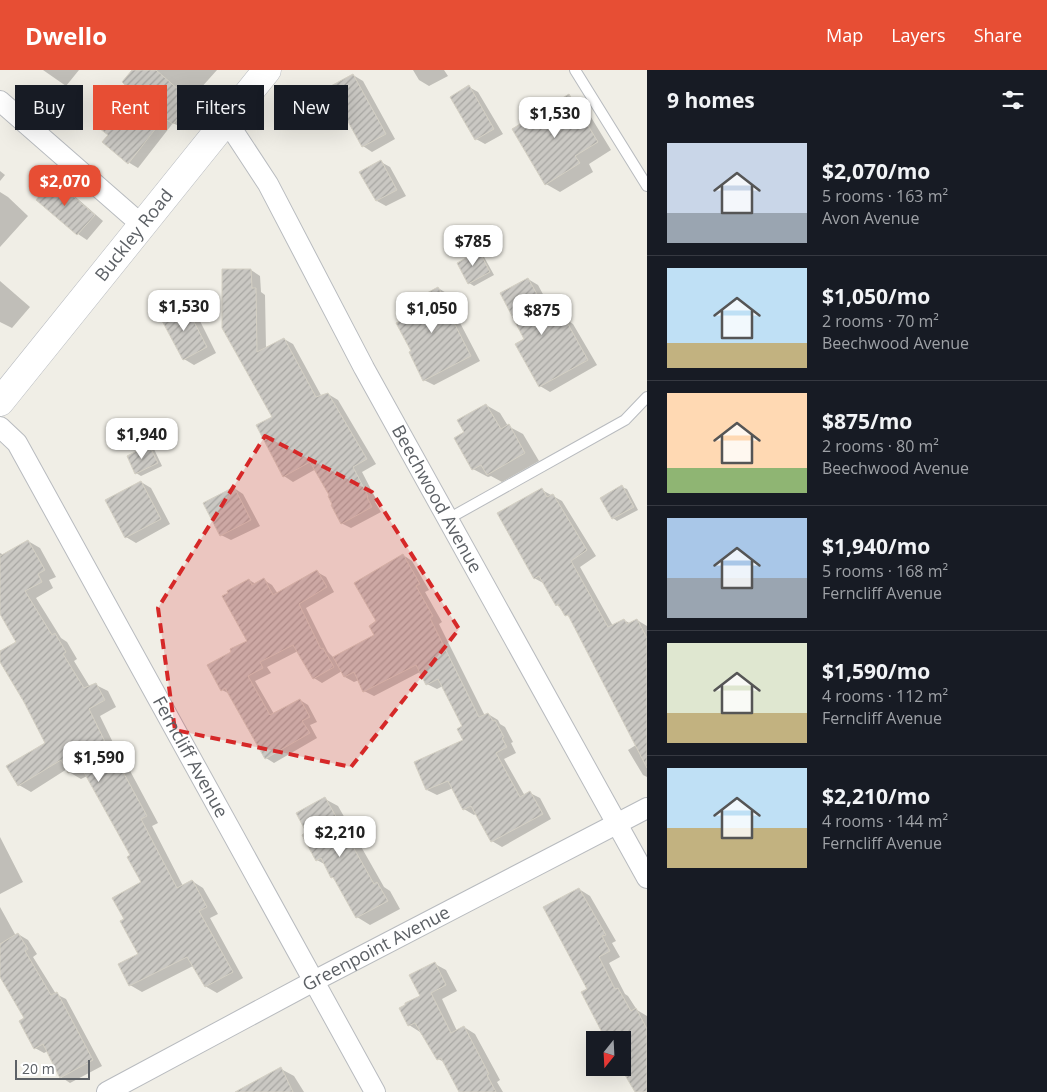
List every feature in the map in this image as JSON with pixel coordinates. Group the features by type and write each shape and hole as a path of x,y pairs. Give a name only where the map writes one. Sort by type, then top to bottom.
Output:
{"street":[{"name":"Buckley Road","path":"255,85 267,70"},
{"path":"0,101 143,226"},
{"name":"Buckley Road","path":"0,402 218,130"},
{"name":"Beechwood Avenue","path":"233,130 268,184 364,368 647,878"},
{"name":"Ferncliff Avenue","path":"0,427 17,443 375,1092"},
{"name":"Greenpoint Avenue","path":"107,1092 314,981 647,808"}],"lane":[{"path":"575,70 647,186"},
{"path":"448,519 625,420 647,398"}],"highlighted area":[{"path":"265,436 372,492 459,629 351,767 175,730 158,608"}],"building":[{"path":"132,70 156,70 177,88 177,120 173,124 167,120 167,85 125,85 122,82"},
{"path":"353,74 386,134 362,147 348,122 348,85 333,85"},
{"path":"469,85 494,129 475,140 450,97"},
{"path":"569,94 598,142 575,156 580,163 545,185 512,129"},
{"path":"102,130 155,130 128,164 102,142 108,135"},
{"path":"381,160 397,190 376,201 359,172"},
{"path":"53,179 95,215 77,235 36,200"},
{"path":"479,251 490,272 468,284 457,263"},
{"path":"222,269 251,269 252,288 256,288 257,352 284,338 316,397 328,393 367,459 353,467 372,507 341,524 331,505 329,495 310,462 283,477 256,425 272,417 222,328"},
{"path":"528,278 553,323 564,317 588,360 539,387 515,344 524,339 500,293"},
{"path":"438,287 452,312 449,313 471,356 423,381 409,352 411,351 396,323 402,320 396,310"},
{"path":"182,305 188,315 190,314 207,347 183,360 160,317"},
{"path":"486,404 501,429 509,424 525,453 487,475 481,465 472,470 454,438 464,432 457,420"},
{"path":"149,445 158,463 135,474 127,456"},
{"path":"141,481 161,519 125,538 105,500"},
{"path":"622,485 634,507 612,519 600,498"},
{"path":"234,487 251,520 220,536 203,503"},
{"path":"542,488 547,497 553,494 587,550 571,561 608,627 624,619 627,624 637,619 647,638 647,768 568,615 565,616 558,604 556,606 539,576 534,579 497,513"},
{"path":"28,540 45,570 38,574 42,582 25,591 52,635 55,633 66,652 63,654 84,688 96,683 105,700 89,709 114,760 116,759 147,816 141,819 177,888 193,881 207,907 199,911 233,972 205,987 187,957 129,986 118,964 138,954 120,921 124,919 112,898 141,882 127,857 130,855 81,767 68,773 61,760 18,786 6,766 45,743 24,702 0,662 0,651 16,642 0,614 0,556"},
{"path":"403,554 420,584 416,586 433,616 430,618 479,717 488,713 493,721 495,720 504,737 502,738 507,747 496,753 520,797 530,791 543,814 491,842 471,806 463,810 448,781 426,790 414,762 463,740 457,729 462,726 438,679 426,685 416,665 363,692 354,672 344,677 333,657 374,635 369,626 376,621 354,583"},
{"path":"317,570 327,587 299,604 321,649 323,648 334,667 313,679 293,645 260,662 263,668 248,676 270,715 300,699 310,717 302,721 310,733 265,759 225,688 221,691 207,665 231,652 230,649 247,641 222,596 228,593 227,591 249,579 252,585 264,578 273,595"},
{"path":"325,797 374,884 377,882 388,901 356,918 321,858 316,861 302,835 306,832 296,813"},
{"path":"579,888 606,935 602,936 610,951 599,957 615,989 618,988 631,1011 636,1008 647,1029 647,1092 635,1092 626,1076 631,1076 631,1031 601,1031 581,992 587,989 543,907"},
{"path":"18,933 28,949 25,951 51,995 57,992 93,1060 60,1078 43,1044 34,1049 19,1021 24,1018 0,977 0,944"},
{"path":"435,962 446,985 431,993 451,1033 464,1026 489,1074 487,1075 496,1092 459,1092 441,1058 437,1060 415,1023 408,1026 399,1008 420,996 409,975"},
{"path":"281,1067 293,1092 235,1092"}]}
